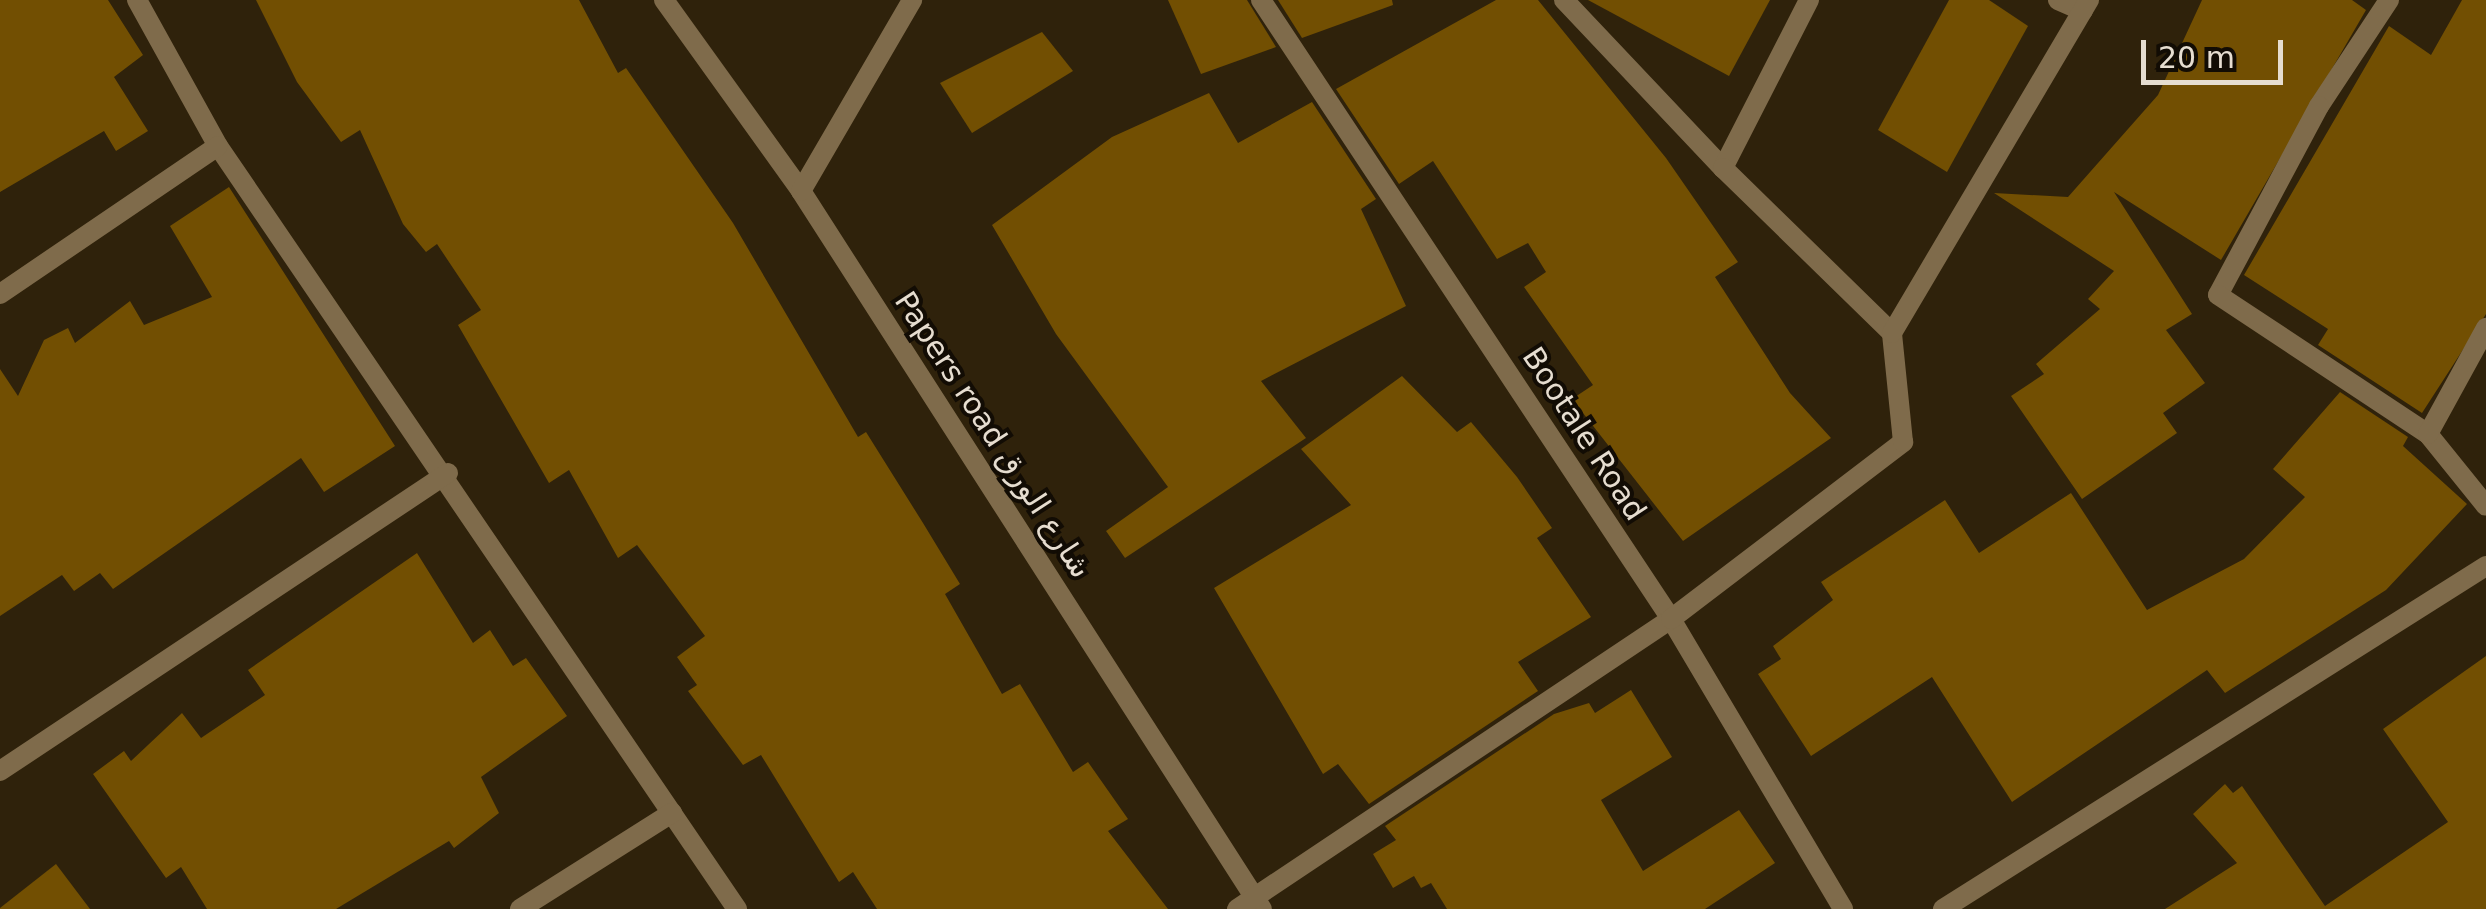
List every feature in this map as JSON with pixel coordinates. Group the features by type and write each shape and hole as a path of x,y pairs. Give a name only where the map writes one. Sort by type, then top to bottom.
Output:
{"street":[{"path":"136,0 218,146 448,473 737,909"},
{"name":"Papers road شارع الورق","path":"664,0 801,191 1251,905"},
{"path":"801,191 912,0"},
{"name":"Bootale Road","path":"1261,0 1671,619 1843,909"},
{"path":"1564,0 1723,168 1892,332"},
{"path":"1723,168 1809,0"},
{"path":"1251,905 1671,619 1903,442 1892,332 2086,6 2058,0"},
{"path":"2390,0 2318,106 2218,296 2428,434 2486,506"},
{"path":"0,294 218,146"},
{"path":"2428,434 2486,328"},
{"path":"0,772 448,473"},
{"path":"1943,909 2486,566"},
{"path":"520,909 672,813"}],"building":[{"path":"0,0 108,0 143,55 114,77 148,131 116,151 104,131 0,192"},
{"path":"256,0 579,0 618,73 626,68 733,223 858,437 866,432 923,523 960,584 945,594 1002,694 1020,684 1073,772 1088,762 1128,819 1108,831 1168,909 877,909 853,872 839,882 761,755 743,765 688,691 697,685 677,657 705,636 637,545 618,558 569,470 549,483 458,325 481,310 437,244 426,252 403,224 360,130 341,142 297,82"},
{"path":"1168,0 1247,0 1276,47 1201,74"},
{"path":"1278,0 1392,0 1393,5 1302,38"},
{"path":"1496,0 1538,0 1666,158 1738,262 1715,277 1790,393 1831,438 1683,541 1572,399 1593,385 1524,287 1546,272 1528,243 1497,259 1433,161 1399,184 1336,89"},
{"path":"1588,0 1770,0 1729,76"},
{"path":"1949,0 1989,0 2028,26 1947,172 1878,130"},
{"path":"2202,0 2352,0 2366,10 2221,260 2114,192 2192,314 2166,330 2205,383 2163,413 2177,433 2082,499 2011,396 2044,374 2036,364 2100,309 2088,299 2114,271 1994,193 2068,197 2158,95"},
{"path":"2462,0 2486,0 2486,314 2422,413 2318,345 2328,329 2244,275 2389,26 2431,55"},
{"path":"1042,32 1073,71 972,133 940,83"},
{"path":"1209,93 1238,143 1312,102 1376,199 1361,209 1406,306 1261,381 1306,438 1125,558 1106,531 1168,487 1056,334 992,225 1112,137"},
{"path":"229,187 395,446 324,492 301,458 113,589 100,573 74,591 62,575 0,616 0,369 18,396 44,340 68,328 75,343 130,301 144,325 212,297 170,226"},
{"path":"1402,376 1457,432 1471,422 1517,477 1552,528 1537,538 1591,617 1518,662 1538,691 1369,804 1338,764 1323,774 1214,588 1351,505 1301,449"},
{"path":"2340,392 2408,437 2403,446 2467,504 2386,590 2225,693 2207,670 2012,802 1932,677 1811,756 1758,674 1781,659 1773,646 1833,600 1821,582 1945,500 1979,553 2071,493 2147,610 2244,559 2305,497 2273,469"},
{"path":"417,553 473,643 490,630 513,666 526,658 567,716 481,777 499,813 454,848 449,841 336,909 207,909 181,867 166,878 93,774 124,751 131,761 182,713 201,738 265,695 248,670"},
{"path":"2486,656 2486,909 2165,909 2237,863 2193,814 2225,784 2233,793 2242,786 2325,906 2448,822 2383,729"},
{"path":"1631,690 1672,757 1601,800 1643,871 1739,810 1775,863 1705,909 1447,909 1431,883 1421,888 1414,876 1393,888 1373,854 1396,840 1385,826 1554,714 1589,703 1595,713"},
{"path":"56,864 90,909 0,909 0,908"}]}
